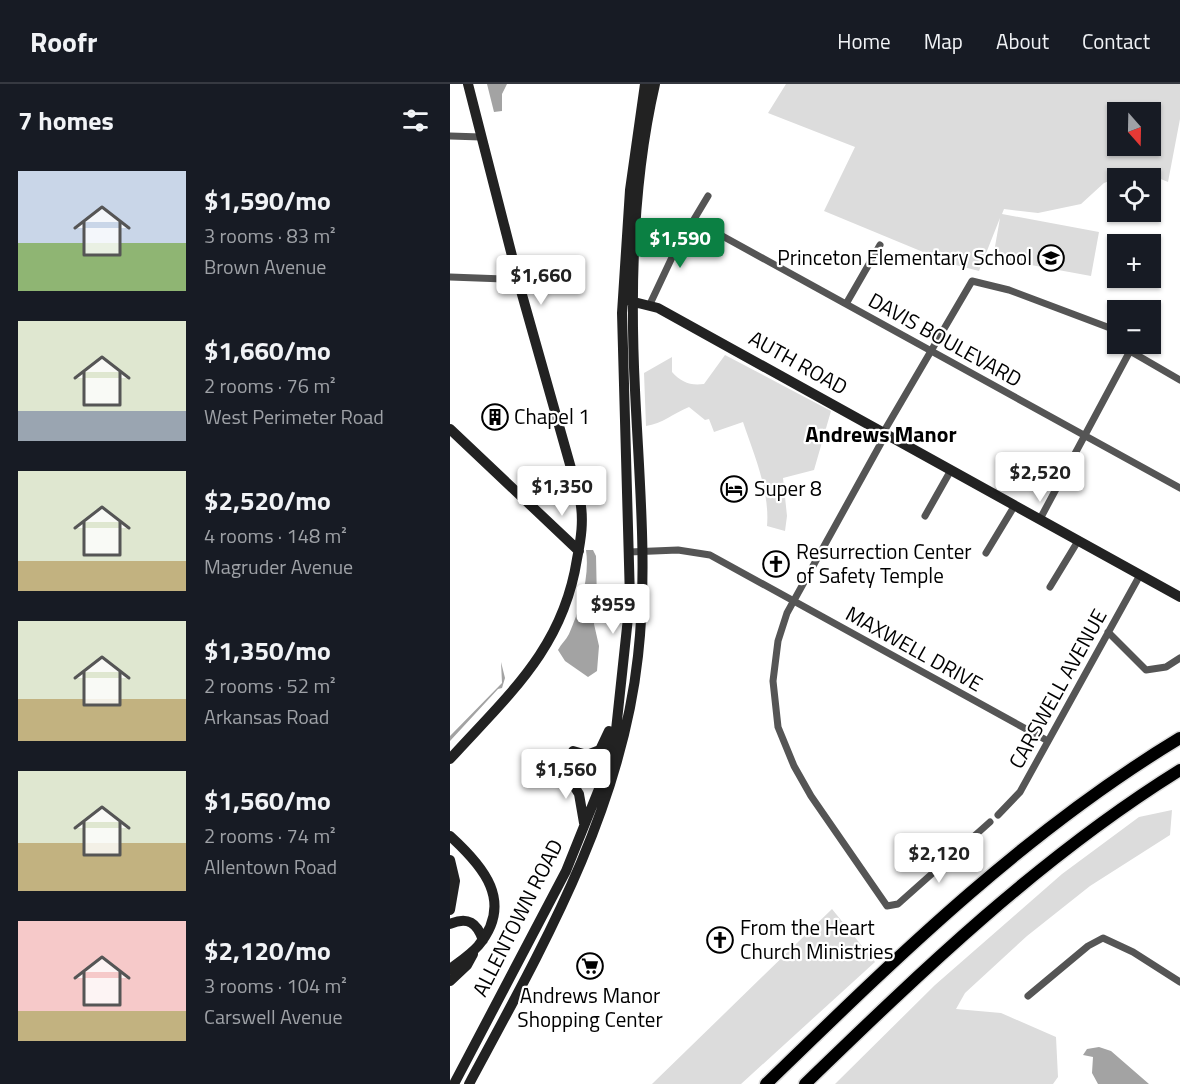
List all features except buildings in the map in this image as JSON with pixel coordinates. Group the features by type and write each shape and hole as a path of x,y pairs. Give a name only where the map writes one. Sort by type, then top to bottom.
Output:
{"highway":[{"path":"766,1084 915,941 985,878 1088,799 1180,738"},
{"path":"805,1084 1002,900 1103,821 1180,770"}],"main road":[{"path":"450,759 538,661 551,641 565,611 579,550 573,484 468,84"},
{"name":"ALLENTOWN ROAD","path":"454,1084 551,903 605,774 616,730 628,623 628,300 631,179 645,84"},
{"name":"ALLENTOWN ROAD","path":"469,1084 561,910 612,783 629,721 637,664 641,551 628,300 642,163 655,84"},
{"name":"AUTH ROAD","path":"628,300 650,304 1180,597"},
{"path":"450,429 579,550"},
{"path":"573,751 587,755 603,747 622,681"},
{"path":"563,768 579,795 584,827"},
{"path":"450,836 482,868 492,888 493,920 467,965 450,981"},
{"path":"450,861 455,881 450,910"},
{"path":"450,924 471,921 478,927 479,944 450,975"},
{"path":"450,964 479,944"},
{"path":"450,969 479,944"}],"street":[{"path":"450,136 481,136"},
{"path":"650,304 668,265 708,196"},
{"name":"DAVIS BOULEVARD","path":"692,224 706,227 1180,489"},
{"path":"846,304 880,245"},
{"path":"450,277 504,279 517,275"},
{"path":"990,822 898,904 890,907 883,903 812,796 782,740 774,704 774,667 780,630 793,601 969,282 981,281 1107,326"},
{"path":"1040,519 1129,354"},
{"path":"1140,354 1180,380"},
{"path":"925,516 951,470"},
{"path":"987,553 1015,506"},
{"path":"1050,587 1078,541"},
{"name":"MAXWELL DRIVE","path":"628,552 678,550 704,553 1048,741"},
{"name":"CARSWELL AVENUE","path":"998,815 1015,799 1140,575"},
{"path":"1108,632 1146,670 1159,670 1180,658"},
{"path":"1028,996 1098,938 1107,938 1180,982"}],"shaded area":[{"path":"487,84 507,84 502,94 502,111 494,112"},
{"path":"786,84 1180,84 1180,119 1168,182 1161,179 1161,168 1107,168 1107,182 1081,204 1038,213 1004,209 1002,214 1099,232 1091,276 993,258 1000,218 979,271 952,264 824,211 855,147 768,113"},
{"path":"725,355 831,411 814,470 783,478 787,516 785,531 767,526 764,486 743,422 714,432 709,419 705,420 689,407 663,421 646,426 644,373 672,357 672,372 679,378 690,384 704,384"},
{"path":"586,550 593,550 596,556 597,602 594,624 599,646 597,671 588,677 565,661 558,650 569,634 580,604 587,571"},
{"path":"501,662 505,678 502,688 498,689 450,741 450,736 502,683"},
{"path":"1172,810 1170,835 1090,886 1027,936 965,993 956,1009 1001,1013 1056,1037 1058,1077 1053,1084 835,1084 935,985 1062,874 1139,817"},
{"path":"832,909 875,962 741,1084 652,1084"},
{"path":"1099,1047 1111,1051 1149,1084 1098,1084 1092,1073 1093,1057 1083,1055 1087,1049"}],"place":[{"name":"Princeton Elementary School","path":"1051,258"},
{"name":"Chapel 1","path":"495,417"},
{"name":"Super 8","path":"734,489"},
{"name":"Resurrection Center of Safety Temple","path":"776,564"},
{"name":"From the Heart Church Ministries","path":"720,940"},
{"name":"Andrews Manor Shopping Center","path":"590,966"}],"district":[{"name":"Andrews Manor","path":"881,434"}]}
